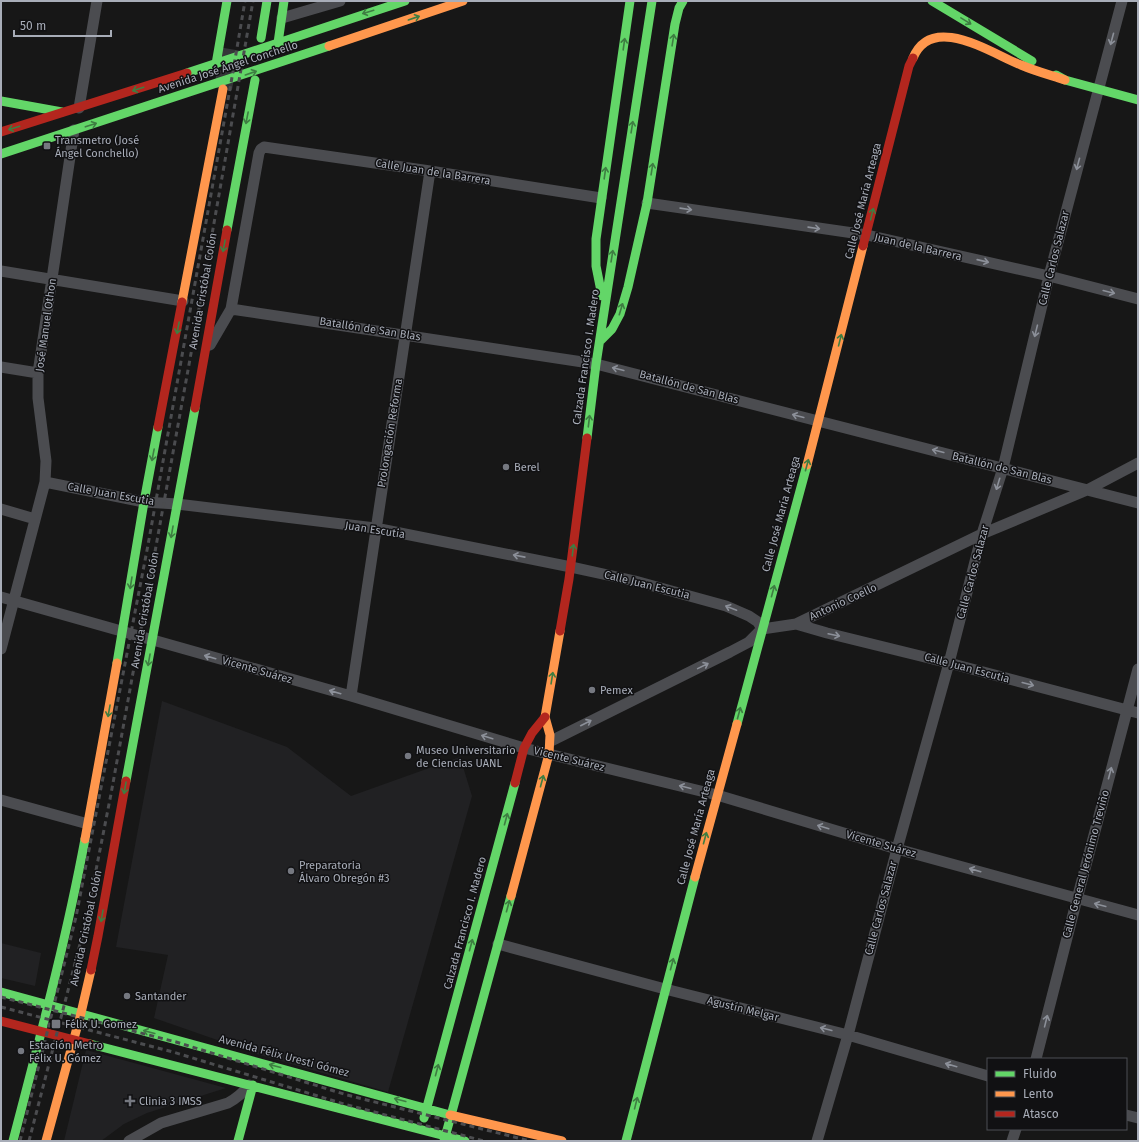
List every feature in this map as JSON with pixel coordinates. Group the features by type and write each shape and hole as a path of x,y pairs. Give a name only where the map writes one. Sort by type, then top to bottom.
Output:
{"main road":[{"path":"216,64 227,1"},
{"path":"261,38 267,1"},
{"path":"278,43 284,1"},
{"name":"Avenida José Ángel Conchello","path":"1,132 216,64 405,1"},
{"name":"Avenida José Ángel Conchello","path":"1,154 74,130 213,89 463,1"},
{"path":"604,308 596,266 595,251 601,198 630,1"},
{"name":"Calzada Francisco I. Madero","path":"418,1141 524,748 532,733 545,717 571,567 604,308 652,1"},
{"path":"600,341 612,329 620,314 647,204 675,24 679,8 683,1"},
{"path":"932,1 1065,80 1138,100"},
{"name":"Calle José María Arteaga","path":"626,1141 914,54 922,44 930,39 946,36 961,38 1021,65 1065,80"},
{"name":"Avenida Cristóbal Colón","path":"46,1141 81,1013 98,936 176,504 255,80"},
{"name":"Avenida Cristóbal Colón","path":"13,1141 42,1032 75,894 123,632 144,502 223,89"},
{"path":"1,101 65,112"},
{"path":"183,299 181,281 208,116"},
{"name":"Calzada Francisco I. Madero","path":"444,1139 549,754 551,741 549,728 545,717"},
{"name":"Avenida Félix Uresti Gómez","path":"1,992 451,1115 562,1141"},
{"path":"1,1021 420,1130 444,1139 465,1141"},
{"path":"238,1141 251,1085"}],"street":[{"path":"79,108 96,1"},
{"path":"282,18 340,1"},
{"name":"Calle Carlos Salazar","path":"817,1141 848,1035 897,849 949,663 982,534 1003,468 1049,276 1122,1"},
{"name":"José Manuel Othon","path":"1,649 45,482 46,461 38,398 38,373 74,130"},
{"name":"Calle Juan de la Barrera","path":"232,309 259,153 261,149 264,148 430,171 601,198"},
{"name":"Prolongación Reforma","path":"351,696 430,171"},
{"name":"Juan de la Barrera","path":"647,204 867,235 1049,276 1138,299"},
{"path":"1,271 183,299"},
{"path":"204,357 232,309"},
{"name":"Batallón de San Blas","path":"232,309 596,364 1138,503"},
{"path":"1,367 38,373"},
{"name":"Antonio Coello","path":"762,629 796,624 982,534 1087,490 1138,463"},
{"name":"Calle Juan Escutia","path":"45,482 144,502 176,504"},
{"name":"Juan Escutia","path":"176,504 376,528 571,567"},
{"path":"1,510 35,519"},
{"name":"Calle Juan Escutia","path":"571,567 635,581 726,606 749,616 758,622 762,629"},
{"name":"Vicente Suárez","path":"1,597 152,641 351,696 524,748 717,795 897,849 1138,915"},
{"name":"Calle Juan Escutia","path":"796,624 827,634 949,663 1132,711"},
{"path":"551,741 749,642 762,629"},
{"name":"Calle General Jerónimo Treviño","path":"1036,1058 1077,899 1132,711 1138,669"},
{"path":"1,800 88,824"},
{"name":"Agustín Melgar","path":"498,944 665,990 848,1035 987,1076"},
{"path":"129,1141 161,1124 228,1103 238,1098 251,1085"},
{"path":"1127,1114 1138,1118"},
{"path":"1012,1141 1016,1130"}],"shaded area":[{"name":"Preparatoria Álvaro Obregón #3","path":"162,701 287,747 351,796 460,757 472,796 388,1092 260,1055 154,1018 168,955 116,947"},
{"path":"1,943 41,953 35,986 1,978"},
{"name":"Clinia 3 IMSS","path":"86,1050 226,1088 147,1113 124,1124 101,1141 64,1141"}],"tunnel":[{"path":"223,89 230,49"}],"railway":[{"path":"20,1141 76,917 148,545 245,1"},
{"path":"29,1141 86,921 111,794 253,1"},
{"path":"1,997 176,1042 347,1095 530,1141"},
{"path":"1,1007 173,1052 344,1104 484,1141"}],"traffic: fast":[{"path":"216,64 227,1"},
{"path":"261,38 267,1"},
{"path":"278,43 284,1"},
{"path":"187,73 405,1"},
{"path":"602,296 596,266 596,239 630,1"},
{"path":"587,438 596,364 652,1"},
{"path":"600,341 612,329 620,314 628,287 647,203 675,24 679,8 683,1"},
{"path":"932,1 1032,61"},
{"path":"1,154 329,46"},
{"path":"1056,75 1065,80 1138,100"},
{"path":"227,230 255,80"},
{"path":"1,101 62,112"},
{"path":"126,781 195,408"},
{"path":"117,663 158,427"},
{"path":"737,724 807,465"},
{"path":"424,1118 515,783"},
{"path":"13,1141 61,953 85,839"},
{"path":"626,1141 695,877"},
{"path":"444,1141 511,896"},
{"path":"1,992 450,1115"},
{"path":"90,1044 465,1141"},
{"path":"238,1141 253,1085"}],"traffic: slow":[{"path":"329,46 463,1"},
{"path":"913,58 922,45 934,38 948,37 963,40 1026,67 1065,80"},
{"path":"182,302 223,89"},
{"path":"807,465 863,246"},
{"path":"511,896 549,754 550,735 545,717 560,631"},
{"path":"85,839 117,663"},
{"path":"695,877 737,724"},
{"path":"46,1141 81,1013 91,970"},
{"path":"450,1115 562,1141"}],"traffic: jam":[{"path":"863,246 909,66 913,58"},
{"path":"1,132 187,73"},
{"path":"195,408 227,230"},
{"path":"158,427 182,302"},
{"path":"560,631 569,579 587,438"},
{"path":"515,783 524,748 532,733 545,717"},
{"path":"91,970 126,781"},
{"path":"1,1021 90,1044"}],"place":[{"name":"Transmetro (José Ángel Conchello)","path":"47,146"},
{"name":"Berel","path":"506,467"},
{"name":"Pemex","path":"592,690"},
{"name":"Museo Universitario de Ciencias UANL","path":"408,756"},
{"name":"Preparatoria Álvaro Obregón #3","path":"291,871"},
{"name":"Santander","path":"127,996"},
{"name":"Félix U. Gomez","path":"56,1024"},
{"name":"Estación Metro Félix U. Gómez","path":"21,1051"},
{"name":"Clinia 3 IMSS","path":"130,1101"}]}
